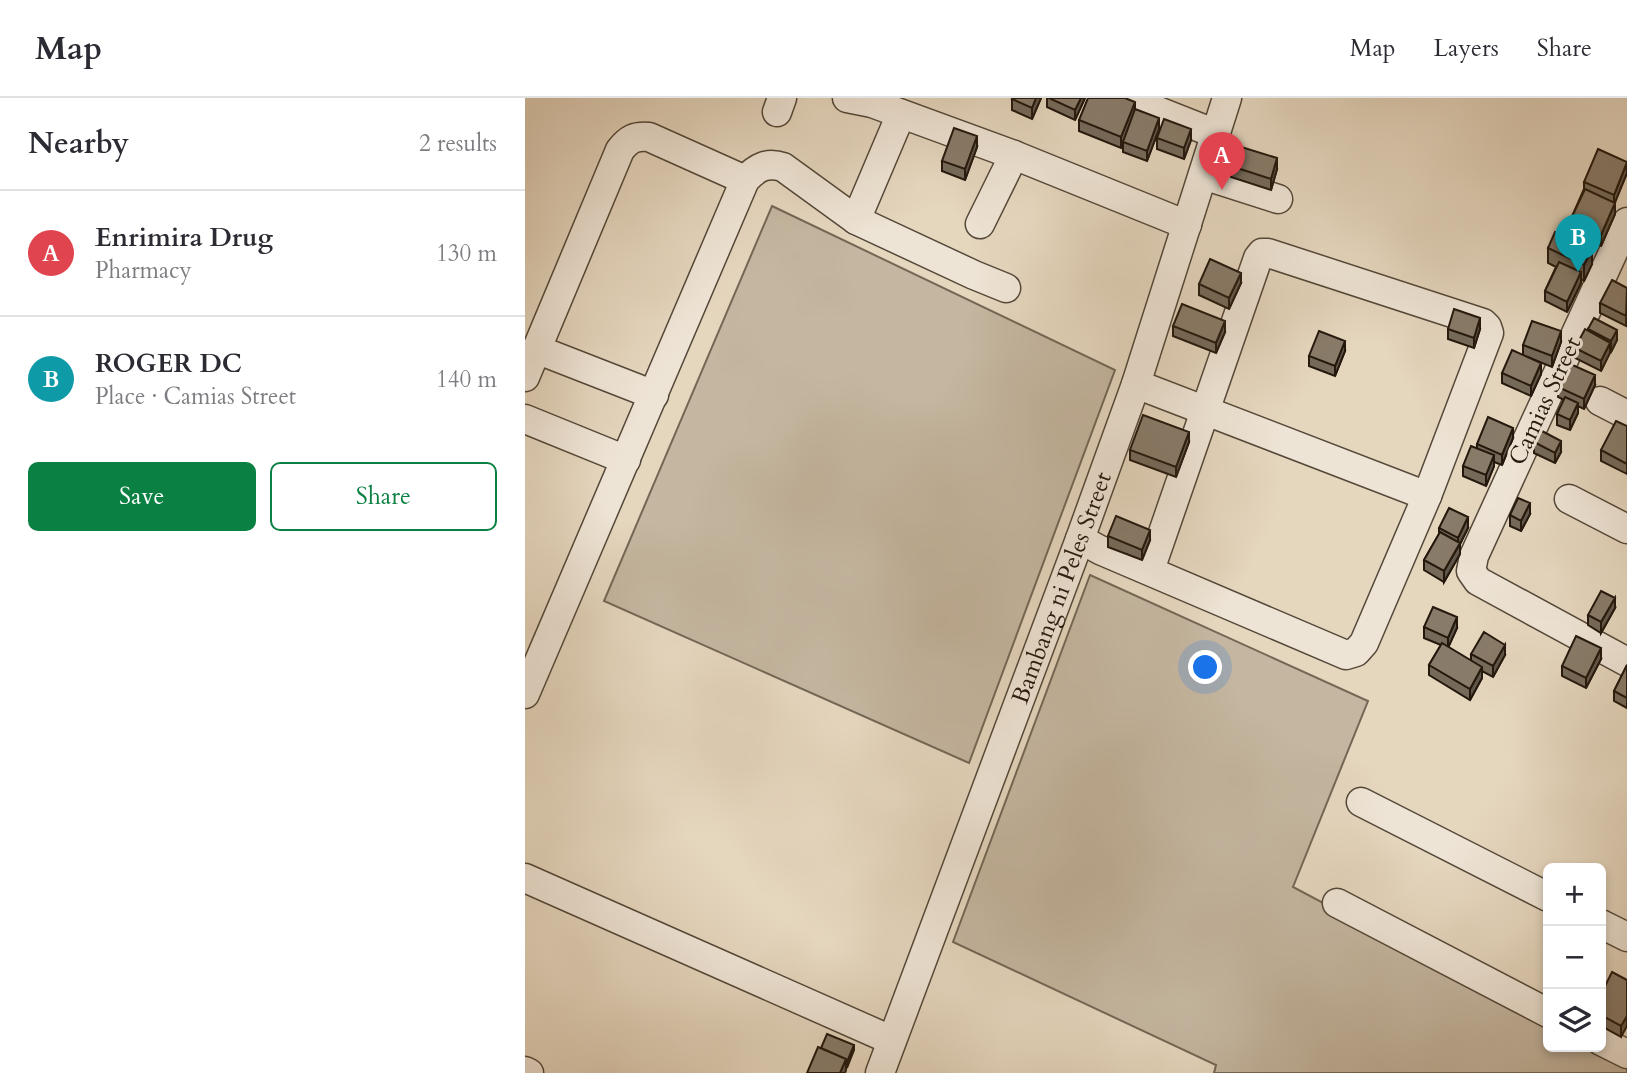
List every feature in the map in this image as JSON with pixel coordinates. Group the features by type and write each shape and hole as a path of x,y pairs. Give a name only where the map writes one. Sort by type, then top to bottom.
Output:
{"street":[{"path":"847,98 872,103 1014,155 1187,225"},
{"path":"1125,98 1216,134"},
{"name":"Bambang ni Peles Street","path":"880,1073 1136,384 1227,98"},
{"path":"856,220 901,114"},
{"path":"525,377 619,150 628,140 637,136 649,137 745,180"},
{"path":"980,224 1014,155"},
{"path":"525,694 745,180 762,166 773,164 783,167 856,220 1006,288"},
{"path":"1203,174 1277,199"},
{"name":"Camias Street","path":"1627,222 1473,556 1471,571 1478,581 1627,662"},
{"path":"1080,539 1150,570 1346,655 1356,652 1364,643 1427,496 1489,333 1487,327 1483,323 1262,253 1258,258 1150,570"},
{"path":"536,349 654,395"},
{"path":"1136,384 1427,496"},
{"path":"1599,401 1627,415"},
{"path":"525,419 626,460"},
{"path":"1569,499 1627,529"},
{"path":"1360,802 1543,894"},
{"path":"525,878 891,1040"},
{"path":"1337,903 1543,1010"},
{"path":"1606,926 1627,937"},
{"path":"1606,1044 1627,1055"}],"shaded area":[{"path":"772,206 1115,370 969,763 604,601"},
{"path":"1090,575 1368,701 1293,887 1543,1019 1543,1052 1604,1052 1627,1064 1627,1073 1214,1073 1216,1065 953,942"}],"building":[{"path":"1013,98 1036,98 1032,108"},
{"path":"1049,98 1081,98 1075,110"},
{"path":"1088,98 1125,98 1135,102 1121,137 1079,120"},
{"path":"1135,109 1159,118 1147,151 1123,142"},
{"path":"1164,119 1191,129 1184,148 1157,138"},
{"path":"954,128 977,136 965,169 942,161"},
{"path":"1238,146 1277,158 1271,179 1231,166"},
{"path":"1598,149 1627,162 1614,195 1584,182"},
{"path":"1585,189 1615,203 1601,235 1570,221"},
{"path":"1555,232 1592,249 1584,265 1548,248"},
{"path":"1210,259 1241,273 1229,298 1199,284"},
{"path":"1559,262 1581,272 1567,302 1545,291"},
{"path":"1612,280 1627,288 1626,316 1600,303"},
{"path":"1182,304 1225,321 1216,343 1173,326"},
{"path":"1454,309 1480,318 1474,338 1448,329"},
{"path":"1594,318 1617,330 1611,341 1588,329"},
{"path":"1532,321 1561,331 1552,356 1523,345"},
{"path":"1585,329 1610,343 1601,361 1575,348"},
{"path":"1319,331 1345,341 1335,366 1309,356"},
{"path":"1512,350 1541,363 1531,386 1502,373"},
{"path":"1568,363 1595,375 1584,399 1558,387"},
{"path":"1565,397 1578,403 1570,420 1557,414"},
{"path":"1143,415 1189,432 1176,467 1130,450"},
{"path":"1488,417 1513,428 1502,455 1477,444"},
{"path":"1616,421 1627,426 1627,464 1601,450"},
{"path":"1540,430 1561,441 1555,453 1534,442"},
{"path":"1471,446 1494,455 1486,475 1463,466"},
{"path":"1518,498 1530,503 1521,521 1510,515"},
{"path":"1449,508 1468,517 1458,538 1439,528"},
{"path":"1116,516 1150,530 1142,550 1108,536"},
{"path":"1440,532 1460,543 1444,571 1424,560"},
{"path":"1601,591 1615,598 1601,622 1588,615"},
{"path":"1433,607 1457,617 1448,638 1424,627"},
{"path":"1484,632 1505,645 1493,666 1471,654"},
{"path":"1576,636 1601,648 1586,678 1562,666"},
{"path":"1442,643 1482,667 1470,689 1429,665"},
{"path":"1627,665 1627,698 1614,691"},
{"path":"1612,972 1627,980 1627,1016 1621,1026 1606,1018 1606,984"},
{"path":"827,1034 854,1045 847,1062 846,1059 821,1048"},
{"path":"818,1047 846,1059 840,1073 807,1073"}],"place":[{"name":"Enrimira Drug","path":"1222,190"},
{"name":"ROGER DC","path":"1578,272"}]}
